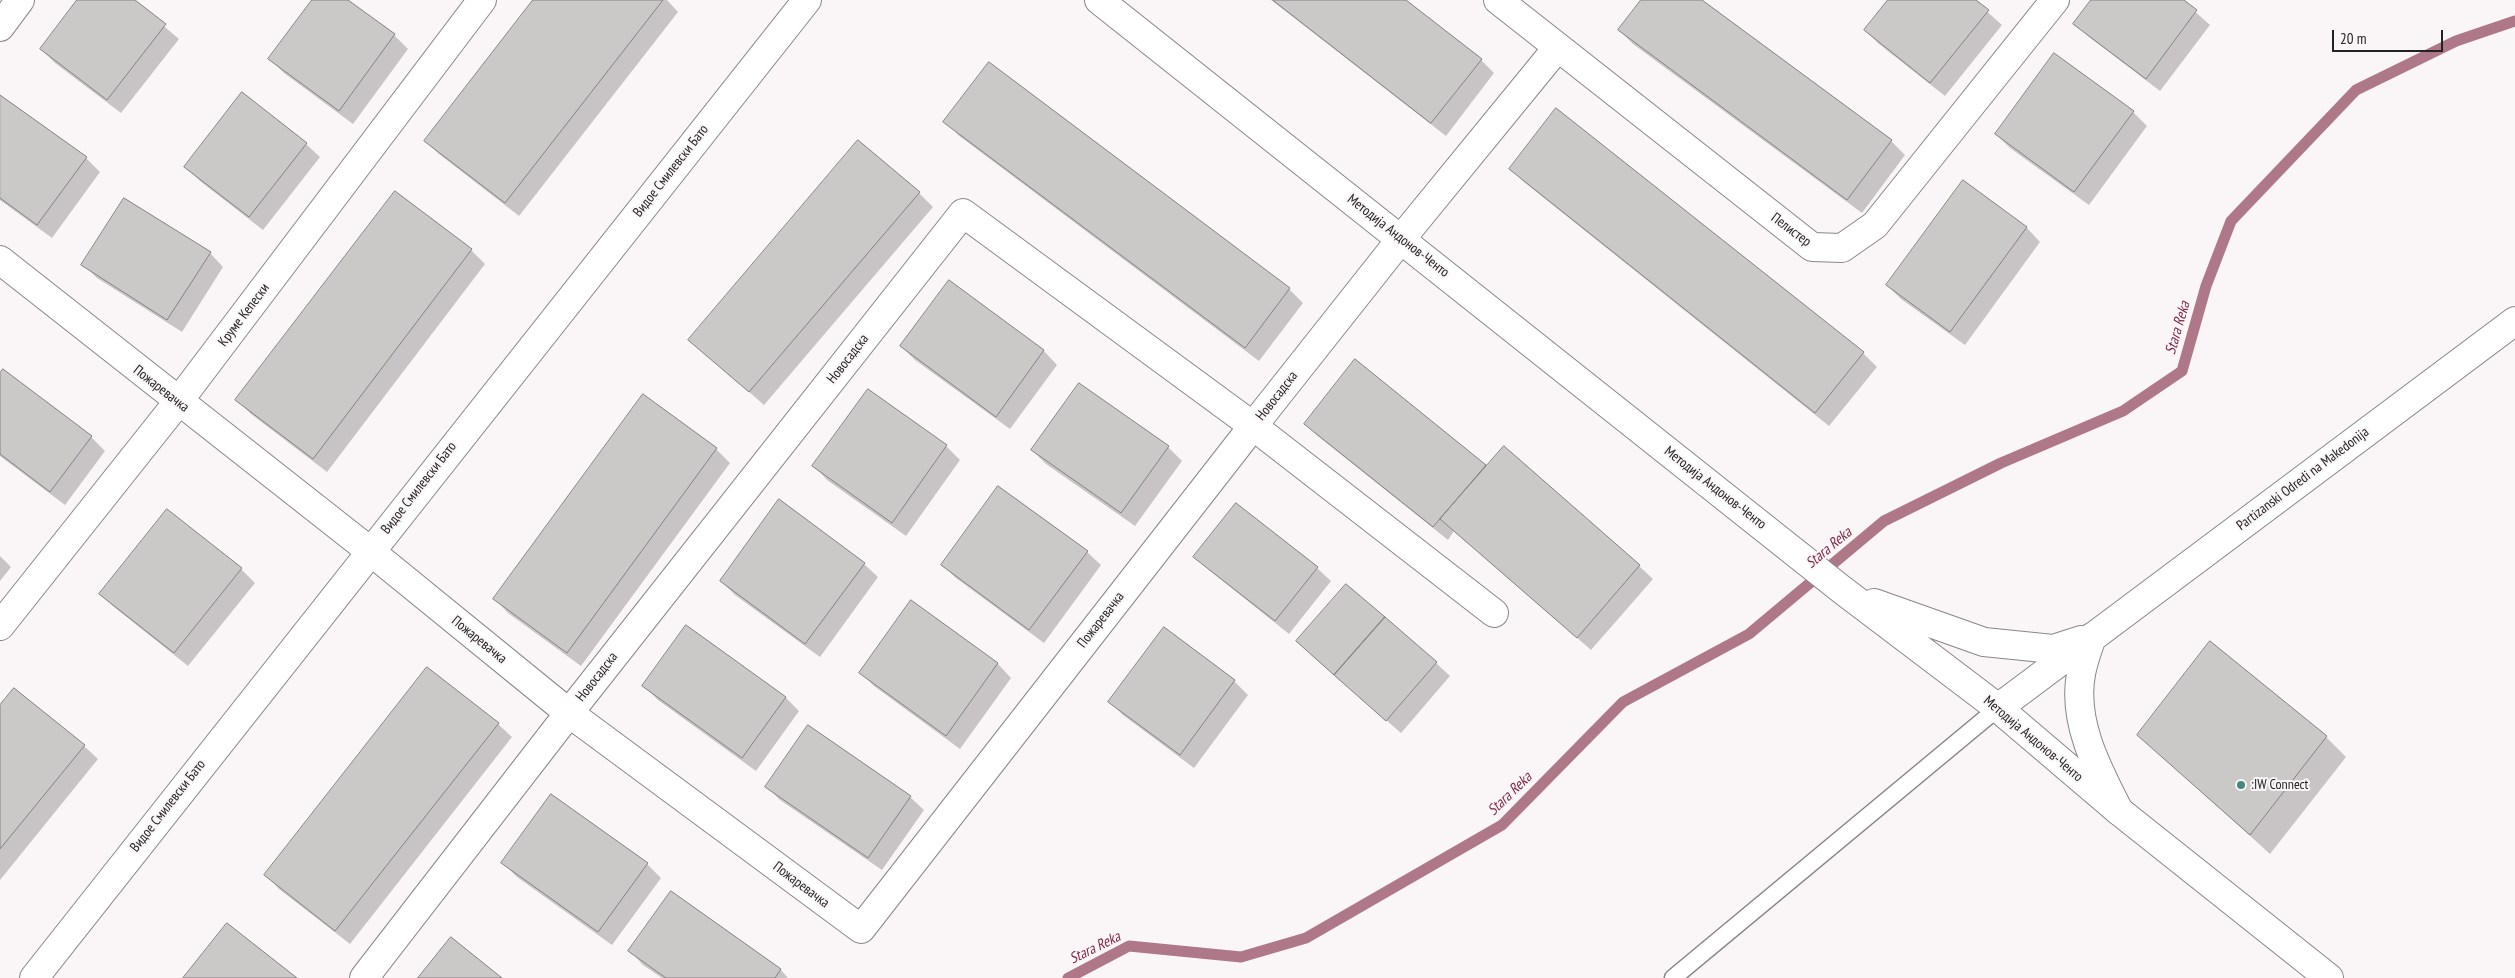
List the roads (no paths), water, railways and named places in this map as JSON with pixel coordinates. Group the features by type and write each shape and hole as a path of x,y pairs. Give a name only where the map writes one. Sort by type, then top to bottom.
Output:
{"street":[{"path":"0,27 20,0"},
{"name":"Круме Кепески","path":"0,626 178,402 482,0"},
{"name":"Видое Смилевски Бато","path":"34,978 807,0"},
{"name":"Методија Андонов-Ченто","path":"1099,0 1844,591 1998,708 2119,811 2329,978"},
{"name":"Пелистер","path":"1498,0 1812,247 1842,248 1875,225 2055,0"},
{"path":"1401,239 1558,47"},
{"name":"Новосадска","path":"364,978 569,713 963,212 1253,426 1401,239"},
{"name":"Пожаревачка","path":"0,260 178,402 370,551 569,713 860,929 1253,426"},
{"name":"Partizanski Odredi na Makedonija","path":"1998,708 2515,321"},
{"path":"1253,426 1494,613"},
{"path":"1844,591 1984,642 2053,648 2092,637"},
{"path":"2092,637 2080,675 2081,721 2095,765 2119,811"}],"lane":[{"path":"1673,978 1998,708"}],"waterway":[{"name":"Stara Reka","path":"1068,978 1129,946 1241,957 1306,938 1502,825 1623,702 1749,634 1884,521 2001,463 2123,411 2182,371 2206,286 2231,221 2356,90 2456,41 2515,21"}],"place":[{"name":":IW Connect","path":"2241,785"}]}
